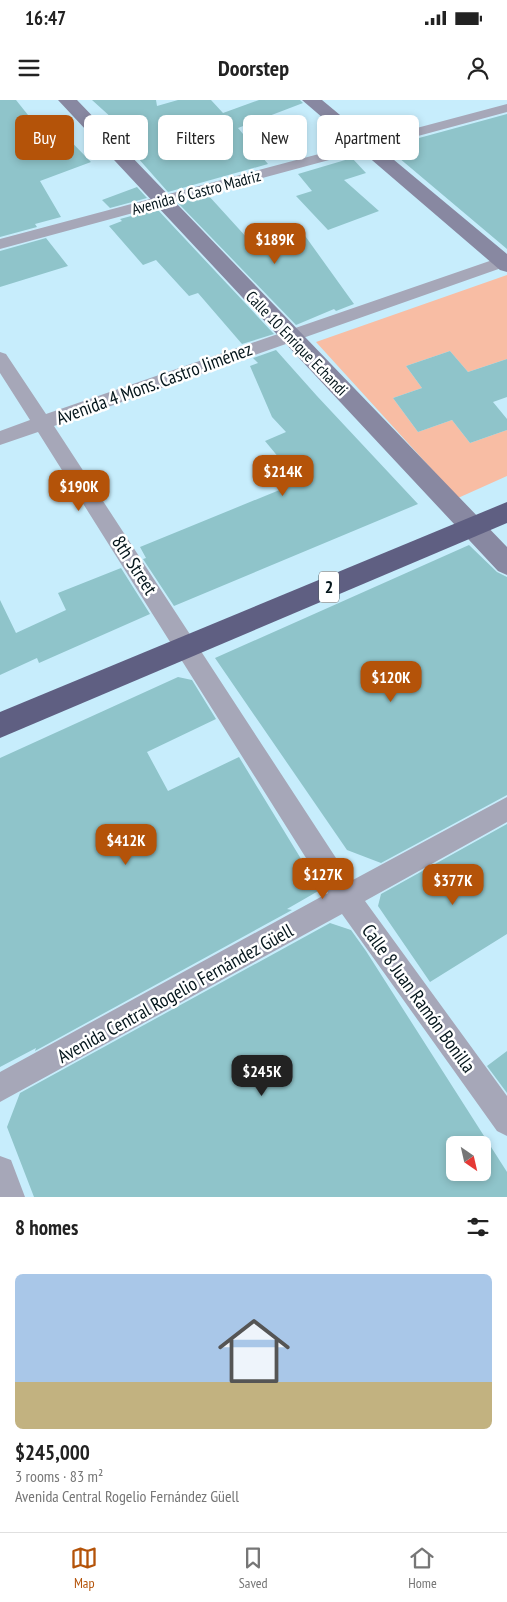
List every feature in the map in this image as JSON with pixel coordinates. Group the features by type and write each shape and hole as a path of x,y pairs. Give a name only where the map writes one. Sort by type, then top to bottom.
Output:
{"highway":[{"name":"2","path":"0,725 507,512"}],"street":[{"name":"Calle 10 Enrique Echandi","path":"67,100 507,564"},
{"path":"310,100 328,115"},
{"name":"Avenida 6 Castro Madriz","path":"419,132 507,108"},
{"name":"Avenida 6 Castro Madriz","path":"0,244 317,159"},
{"path":"383,160 506,262"},
{"name":"Avenida 4 Mons. Castro Jiménez","path":"0,438 290,335 506,262"},
{"name":"8th Street","path":"0,358 187,647"},
{"name":"Calle 8 Juan Ramón Bonilla","path":"187,647 347,899 507,1121"},
{"name":"Avenida Central Rogelio Fernández Güell","path":"0,1088 347,899 507,809"},
{"path":"0,1171 10,1197"}],"shaded area":[{"path":"507,275 507,359 468,372 450,351 406,366 422,388 393,398 418,432 452,420 470,443 507,430 507,476 458,498 316,342"}],"building":[{"path":"0,100 16,100 28,115 15,115 15,160 74,160 74,145 84,155 84,160 91,162 40,181 61,217 35,224 37,227 0,237"},
{"path":"92,100 156,100 157,106 178,100 211,100 223,113 259,100 300,100 303,103 272,115 243,115 243,126 238,128 243,134 243,160 265,160 268,164 168,192 140,160 148,160 148,115 109,115"},
{"path":"507,114 507,249 401,160 419,160 419,138"},
{"path":"345,160 354,160 366,173 344,180 379,211 328,230 296,196 312,191 298,174"},
{"path":"137,187 147,198 110,208 102,200"},
{"path":"208,195 258,250 303,233 354,304 336,311 334,309 296,325 178,203"},
{"path":"157,209 274,334 242,344 198,293 189,296 156,260 143,265 109,226 122,221 120,219"},
{"path":"46,238 68,266 0,287 0,251"},
{"path":"276,350 418,504 174,606 143,559 146,558 140,547 299,482 265,441 286,432 272,417 250,366 258,363 253,358"},
{"path":"450,351 468,372 507,359 507,397 493,402 507,419 507,430 470,443 452,420 418,432 393,398 422,388 406,366"},
{"path":"469,545 497,572 507,577 507,795 381,863 347,850 215,658"},
{"path":"121,568 150,614 39,663 37,658 0,675 0,600 16,633 66,610 58,593"},
{"path":"178,677 192,680 216,719 147,752 168,791 239,757 320,890 287,909 292,910 35,1051 36,1048 0,1067 0,758"},
{"path":"507,824 507,934 430,982 378,906 381,894"},
{"path":"330,923 351,930 484,1136 446,1136 446,1181 491,1181 491,1147 507,1172 507,1197 34,1197 7,1127 20,1093"},
{"path":"507,1051 507,1093 487,1066"}]}
